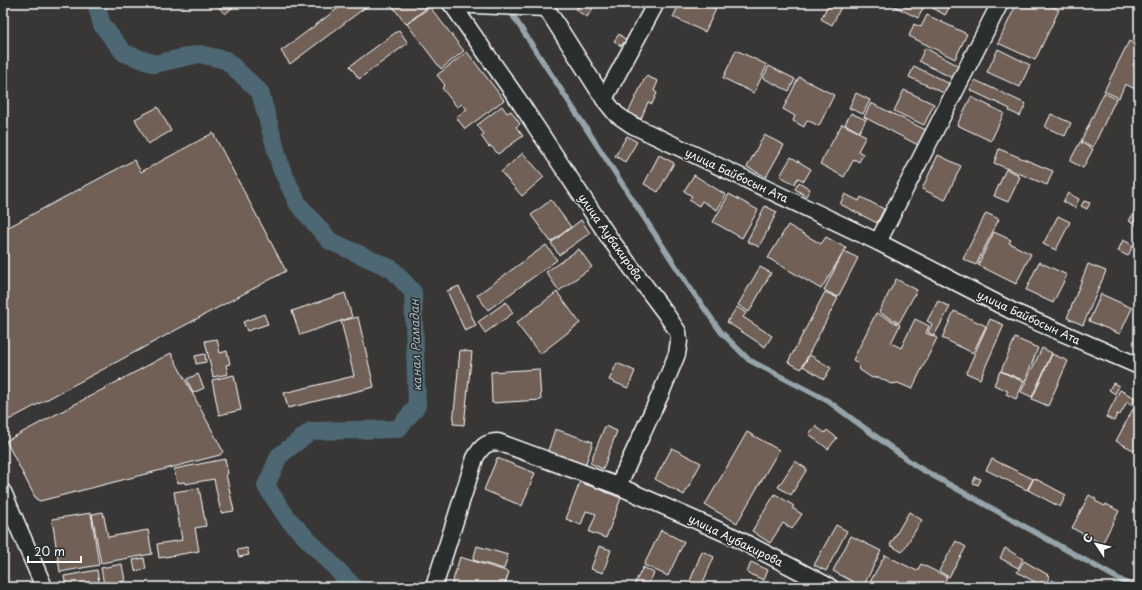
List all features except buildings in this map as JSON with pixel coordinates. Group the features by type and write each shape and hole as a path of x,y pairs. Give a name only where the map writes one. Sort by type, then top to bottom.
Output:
{"street":[{"path":"451,3 501,6 545,5"},
{"name":"улица Аубакирова","path":"451,3 610,239 678,332 679,341 677,354 672,367 618,486"},
{"path":"604,99 656,3"},
{"path":"878,242 1000,3"},
{"name":"улица Байбосын Ата","path":"545,5 604,99 616,114 632,125 878,242 1014,312 1139,366"},
{"name":"улица Аубакирова","path":"434,587 475,458 480,449 486,444 498,442 618,486 734,537 830,587"},
{"path":"3,492 44,587"}],"waterway":[{"name":"канал Рамадан","path":"96,3 102,25 124,53 155,64 199,54 226,60 260,92 281,168 298,204 330,241 392,269 413,292 417,406 398,429 311,431 279,456 266,486 288,519 354,587"},
{"path":"508,8 688,285 721,332 749,360 828,401 916,466 1133,587"}]}
